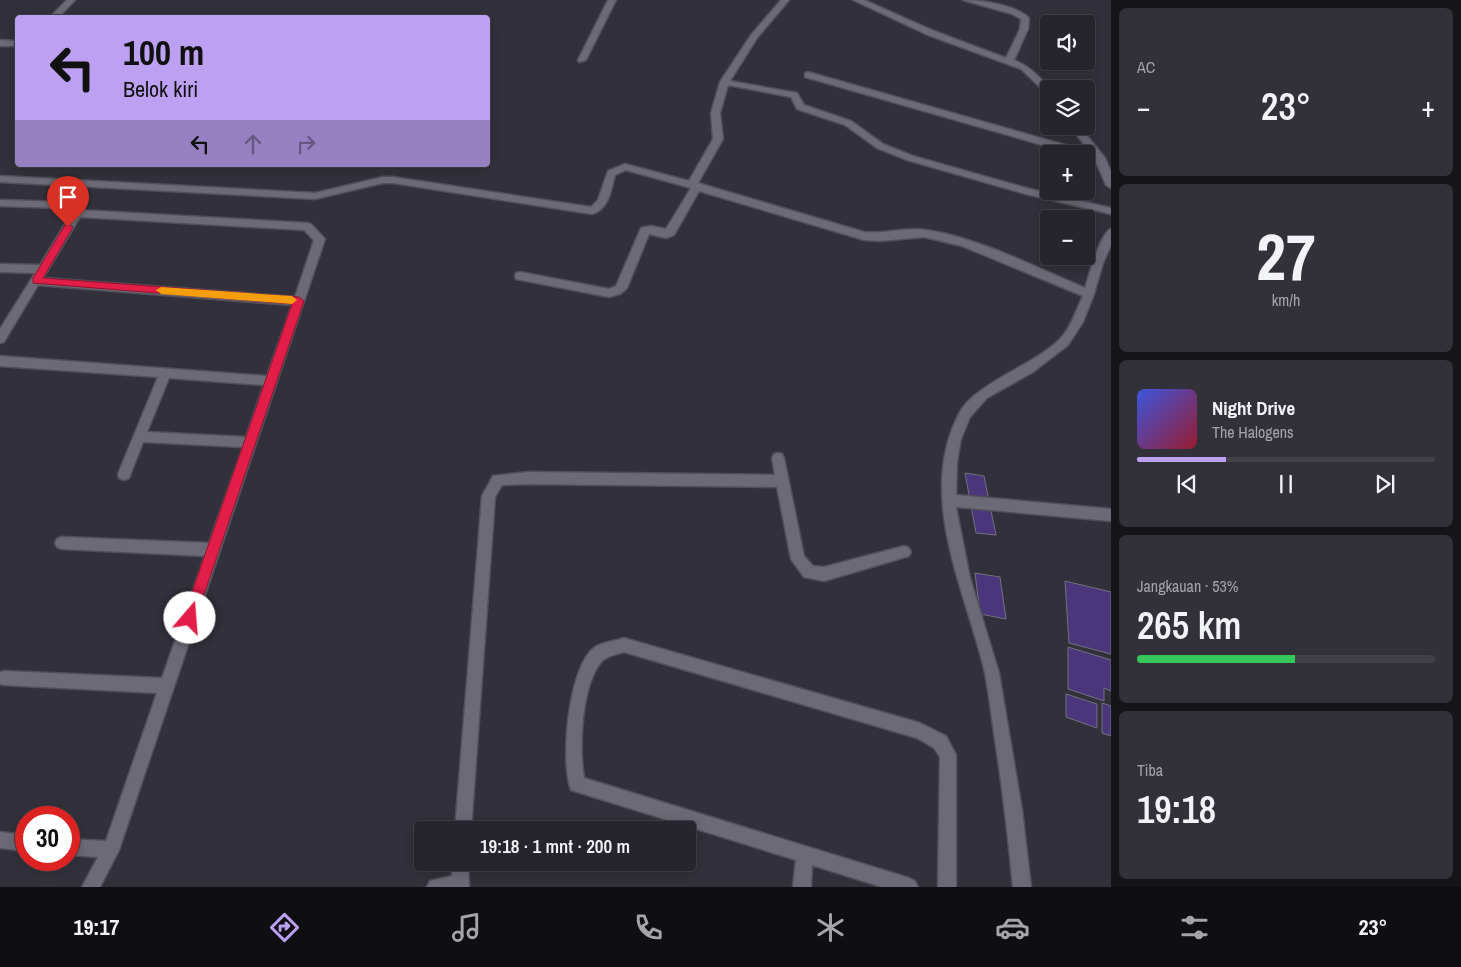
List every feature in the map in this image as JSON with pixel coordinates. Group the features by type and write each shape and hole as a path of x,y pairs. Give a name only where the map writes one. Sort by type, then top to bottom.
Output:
{"street":[{"path":"56,15 71,0"},
{"path":"582,60 612,0"},
{"path":"520,276 608,293 616,292 622,288 645,231 651,230 666,234 670,232 718,139 715,126 716,111 724,82 758,31 785,0"},
{"path":"857,0 931,33 1009,61 1031,72 1040,82"},
{"path":"967,0 1015,12 1025,18 1024,29 1009,61"},
{"path":"0,43 15,44"},
{"path":"808,75 1100,158"},
{"path":"724,82 794,95 800,107 848,123 871,141 910,158 1026,191 1111,211"},
{"path":"1081,135 1100,158 1107,171 1111,186"},
{"path":"0,178 315,196 383,180 393,180 524,198 592,211 597,209 601,203 611,173 621,168 695,185 864,236 880,237 924,233 965,243 1088,294"},
{"path":"0,202 63,206 77,213 308,227 320,239 111,850 91,887"},
{"path":"0,339 77,213"},
{"path":"1022,887 1014,810 992,674 963,578 954,541 948,489 955,439 965,414 983,395 1029,369 1064,342 1077,322 1111,233"},
{"path":"0,268 42,269"},
{"path":"36,281 299,301"},
{"path":"0,361 270,381"},
{"path":"124,474 165,374"},
{"path":"139,436 249,442"},
{"path":"778,458 798,559 810,572 824,574 904,552"},
{"path":"464,821 489,496 498,480 529,478 782,481"},
{"path":"949,500 1111,515"},
{"path":"62,543 213,550"},
{"path":"909,887 577,784 573,761 578,697 588,669 599,653 624,646 920,731 940,742 948,755 947,887"},
{"path":"4,678 167,686"},
{"path":"0,840 15,842"},
{"path":"80,847 111,850"},
{"path":"802,887 805,854"},
{"path":"436,887 459,886 460,871"}],"building":[{"path":"965,473 984,476 996,535 976,533"},
{"path":"975,573 1000,577 1006,619 980,614"},
{"path":"1065,581 1111,592 1111,654 1069,643"},
{"path":"1068,647 1111,660 1111,691 1104,688 1104,701 1068,689"},
{"path":"1066,694 1097,704 1097,728 1066,717"},
{"path":"1102,703 1111,706 1111,736 1102,733"}],"slow traffic":[{"path":"161,290 292,300"}],"route":[{"path":"68,227 36,281 299,301 190,618"}]}
